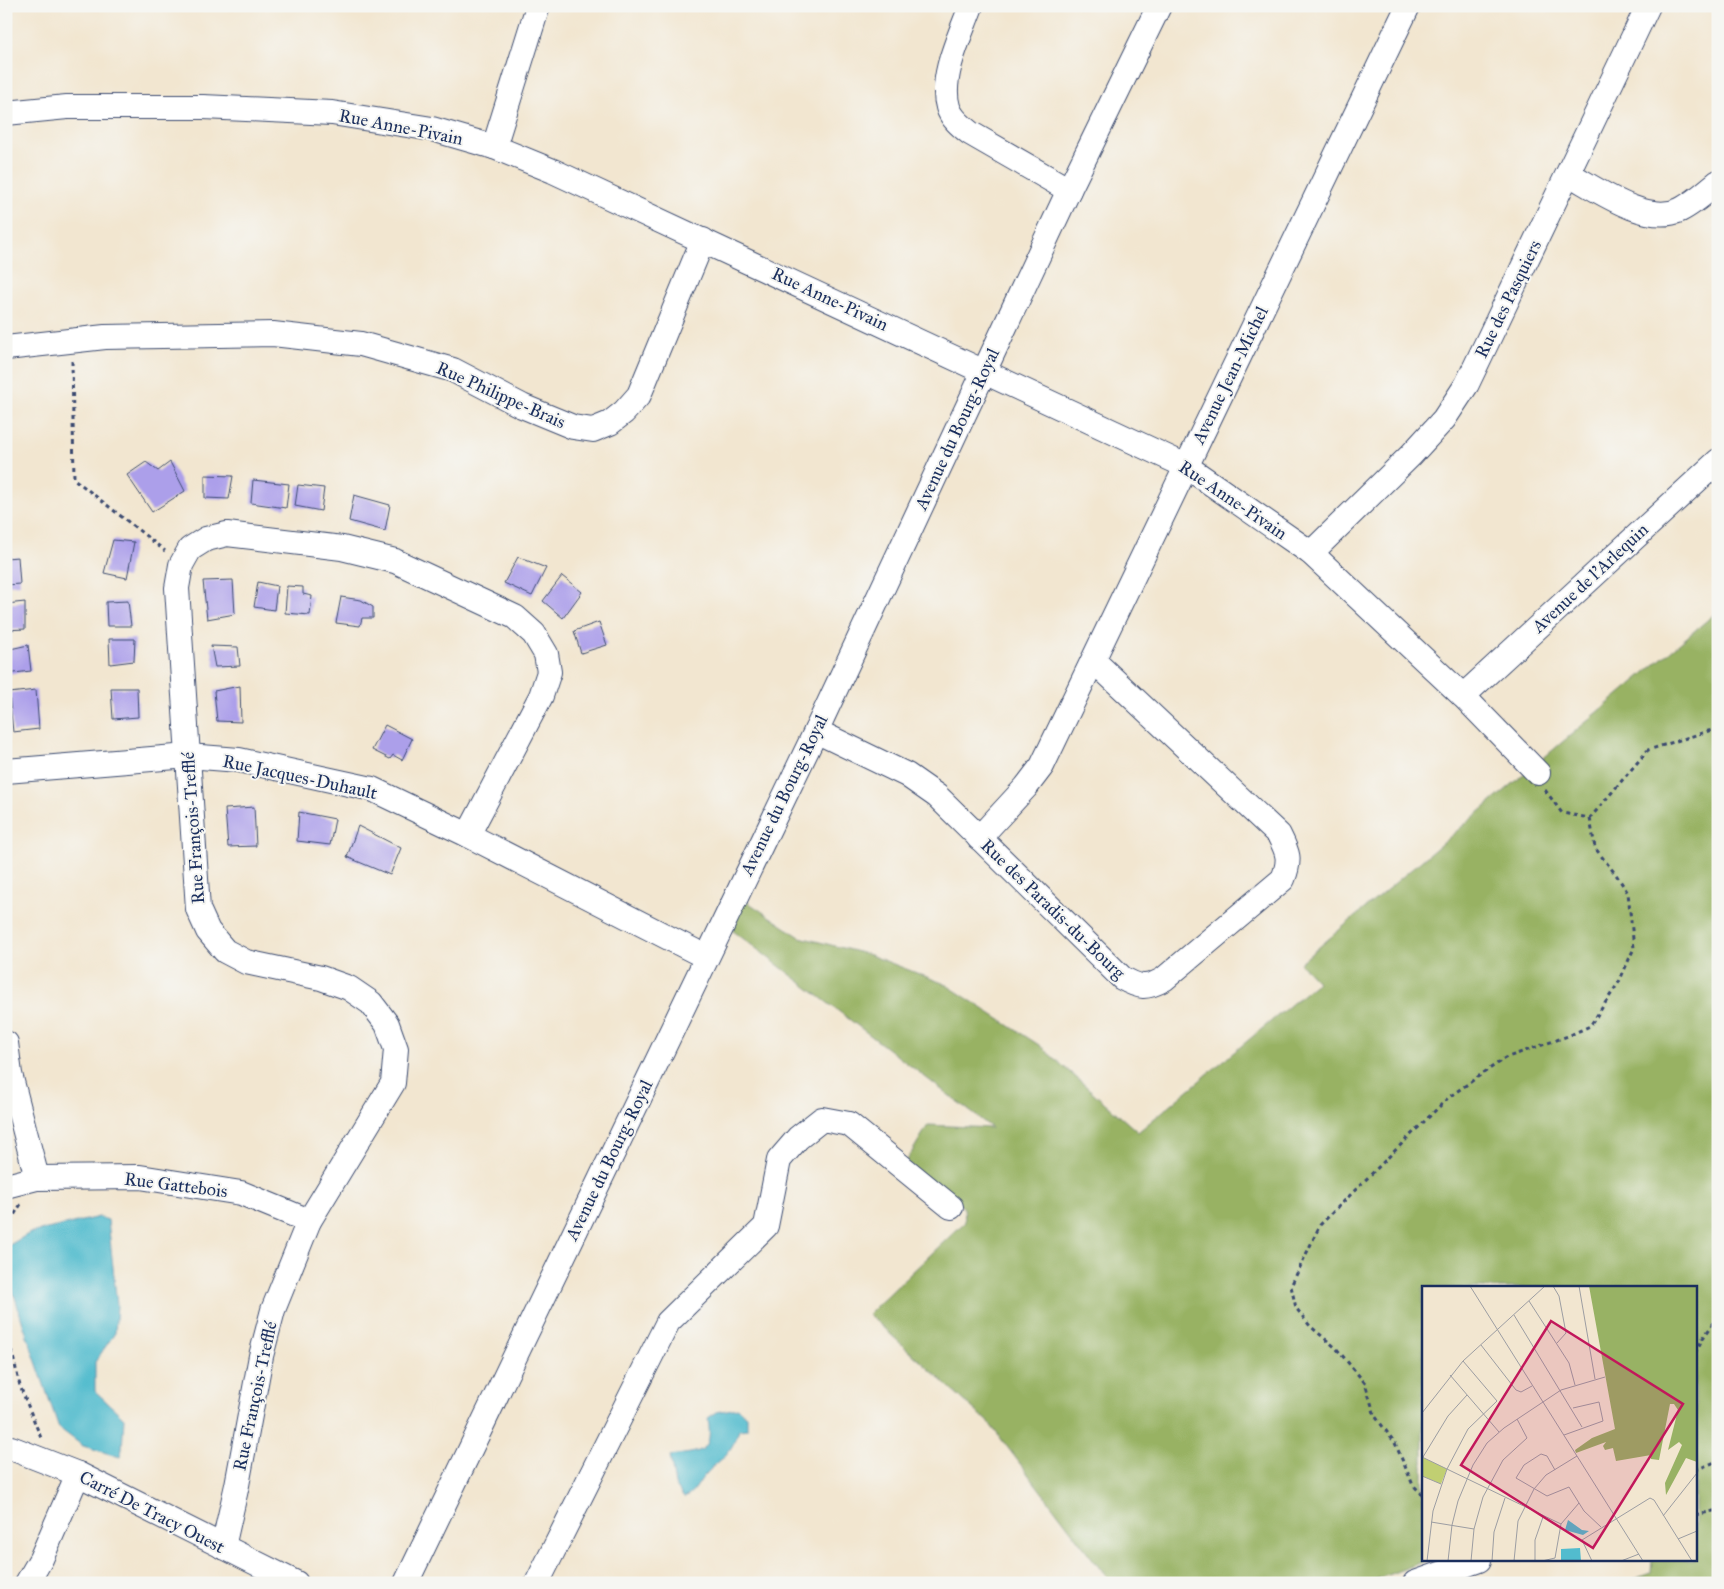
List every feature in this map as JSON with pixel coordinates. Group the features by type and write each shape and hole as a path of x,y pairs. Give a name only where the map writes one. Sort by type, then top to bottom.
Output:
{"street":[{"path":"494,147 538,6"},
{"path":"971,6 948,70 946,92 948,108 958,124 970,133 1069,190"},
{"name":"Avenue du Bourg-Royal","path":"406,1583 816,731 1069,190 1159,6"},
{"name":"Avenue Jean-Michel","path":"979,838 1026,787 1042,766 1408,6"},
{"name":"Rue des Pasquiers","path":"1311,553 1411,455 1444,419 1467,384 1648,6"},
{"name":"Rue Anne-Pivain","path":"6,113 67,107 174,107 332,113 432,129 494,147 553,171 1186,466 1311,553 1463,696 1538,773"},
{"path":"1569,174 1632,208 1659,214 1679,210 1702,196 1718,182"},
{"name":"Rue Philippe-Brais","path":"6,348 105,337 273,334 361,344 453,370 522,406 573,427 593,430 610,423 624,412 638,395 703,240"},
{"name":"Avenue de l'Arlequin","path":"1463,696 1718,461"},
{"name":"Rue François-Trefflé","path":"223,1547 237,1485 263,1346 273,1310 309,1221 393,1083 396,1049 387,1024 371,1003 349,988 321,978 246,962 225,951 208,931 198,908 177,588 181,565 190,549 206,539 227,534 342,548 395,561 515,617 534,634 546,654 549,672 541,696 468,835"},
{"name":"Rue des Paradis-du-Bourg","path":"816,731 907,775 937,796 1122,978 1133,984 1150,987 1164,978 1283,878 1288,866 1288,852 1279,835 1094,661"},
{"name":"Rue Jacques-Duhault","path":"6,771 188,756 239,760 372,789 468,835 706,957"},
{"path":"6,1043 10,1074 37,1178"},
{"path":"536,1583 668,1322 766,1226 779,1160 798,1138 822,1119 849,1124 951,1207"},
{"name":"Rue Gattebois","path":"6,1186 37,1178 140,1177 241,1193 309,1221"},
{"name":"Carré De Tracy Ouest","path":"6,1449 11,1448 78,1474 296,1583"},
{"path":"27,1583 41,1559 78,1474"},
{"path":"1415,1583 1473,1562"}],"path":[{"path":"72,340 74,479 181,565"},
{"path":"1422,1494 1413,1485 1395,1443 1375,1416 1365,1383 1336,1348 1310,1326 1296,1308 1292,1286 1320,1225 1449,1097 1505,1058 1555,1041 1590,1026 1619,982 1634,948 1628,893 1595,848 1590,818 1648,750 1718,728"},
{"path":"1538,773 1546,793 1562,813 1590,818"},
{"path":"1696,1351 1702,1338 1718,1317"},
{"path":"6,1327 20,1386 50,1462"},
{"path":"1696,1470 1718,1461"},
{"path":"1696,1515 1718,1510"}],"green space":[{"path":"1718,611 1718,1583 1623,1583 1651,1573 1652,1562 1696,1562 1696,1286 1422,1286 1423,1562 1366,1583 1111,1583 989,1423 868,1314 965,1222 964,1208 906,1162 928,1125 992,1128 728,927 746,901 800,937 870,955 945,984 1039,1045 1138,1132 1318,982 1300,963"}],"water":[{"path":"99,1217 108,1220 117,1305 115,1333 95,1362 95,1391 124,1418 120,1457 83,1446 59,1428 6,1268 6,1247 30,1233"},
{"path":"737,1408 747,1416 747,1429 739,1430 733,1445 726,1454 704,1476 694,1490 684,1498 675,1485 670,1456 697,1452 702,1449 707,1445 709,1439 708,1418 717,1412"}],"building":[{"path":"146,462 158,471 170,462 185,491 152,512 127,475"},
{"path":"205,475 233,476 229,499 205,498"},
{"path":"253,480 289,484 286,508 251,503"},
{"path":"298,485 324,488 321,511 295,506"},
{"path":"354,495 390,505 385,531 349,521"},
{"path":"113,540 134,542 127,578 104,573"},
{"path":"18,557 20,584 6,585 6,558"},
{"path":"518,557 546,568 532,596 504,583"},
{"path":"562,576 582,592 563,618 543,601"},
{"path":"233,580 235,614 207,619 203,581"},
{"path":"258,582 277,586 274,610 254,607"},
{"path":"287,586 303,587 303,594 312,596 310,615 285,613"},
{"path":"341,597 361,600 373,607 373,618 362,618 360,626 336,623"},
{"path":"128,601 131,626 107,626 106,602"},
{"path":"25,602 25,629 6,630 6,604"},
{"path":"599,622 607,645 581,653 574,631"},
{"path":"109,639 135,639 134,661 110,664"},
{"path":"28,645 31,671 6,674 6,650"},
{"path":"211,646 238,647 240,666 215,667"},
{"path":"240,686 241,722 217,721 214,691"},
{"path":"111,688 137,688 138,717 113,719"},
{"path":"36,690 39,729 13,732 9,693"},
{"path":"385,725 412,739 402,760 393,755 390,759 372,750"},
{"path":"254,807 256,846 228,847 225,809"},
{"path":"299,812 335,819 330,845 297,841"},
{"path":"358,826 401,848 390,875 347,857"}]}
